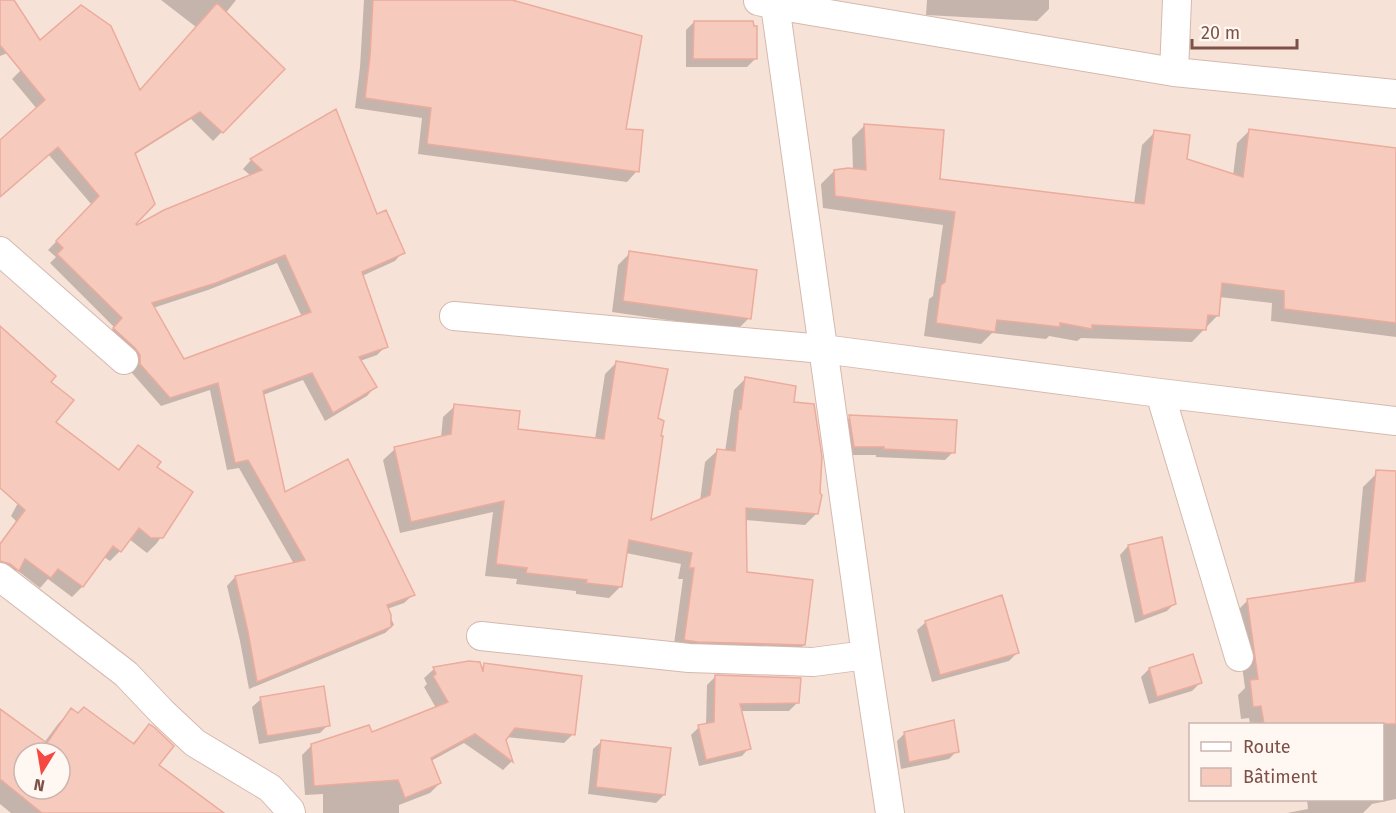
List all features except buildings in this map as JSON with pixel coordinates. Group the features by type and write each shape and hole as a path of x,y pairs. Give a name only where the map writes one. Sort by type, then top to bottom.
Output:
{"street":[{"path":"1174,72 1177,0"},
{"path":"890,813 823,350 766,3 1174,72 1396,94"},
{"path":"0,251 124,360"},
{"path":"454,316 823,350 1396,422"},
{"path":"1160,393 1239,657"},
{"path":"0,577 126,674 195,743 270,788 291,813"},
{"path":"481,636 690,658 813,662 866,655"}],"shaded area":[{"path":"0,0 1396,0 1396,813 0,813"}]}
